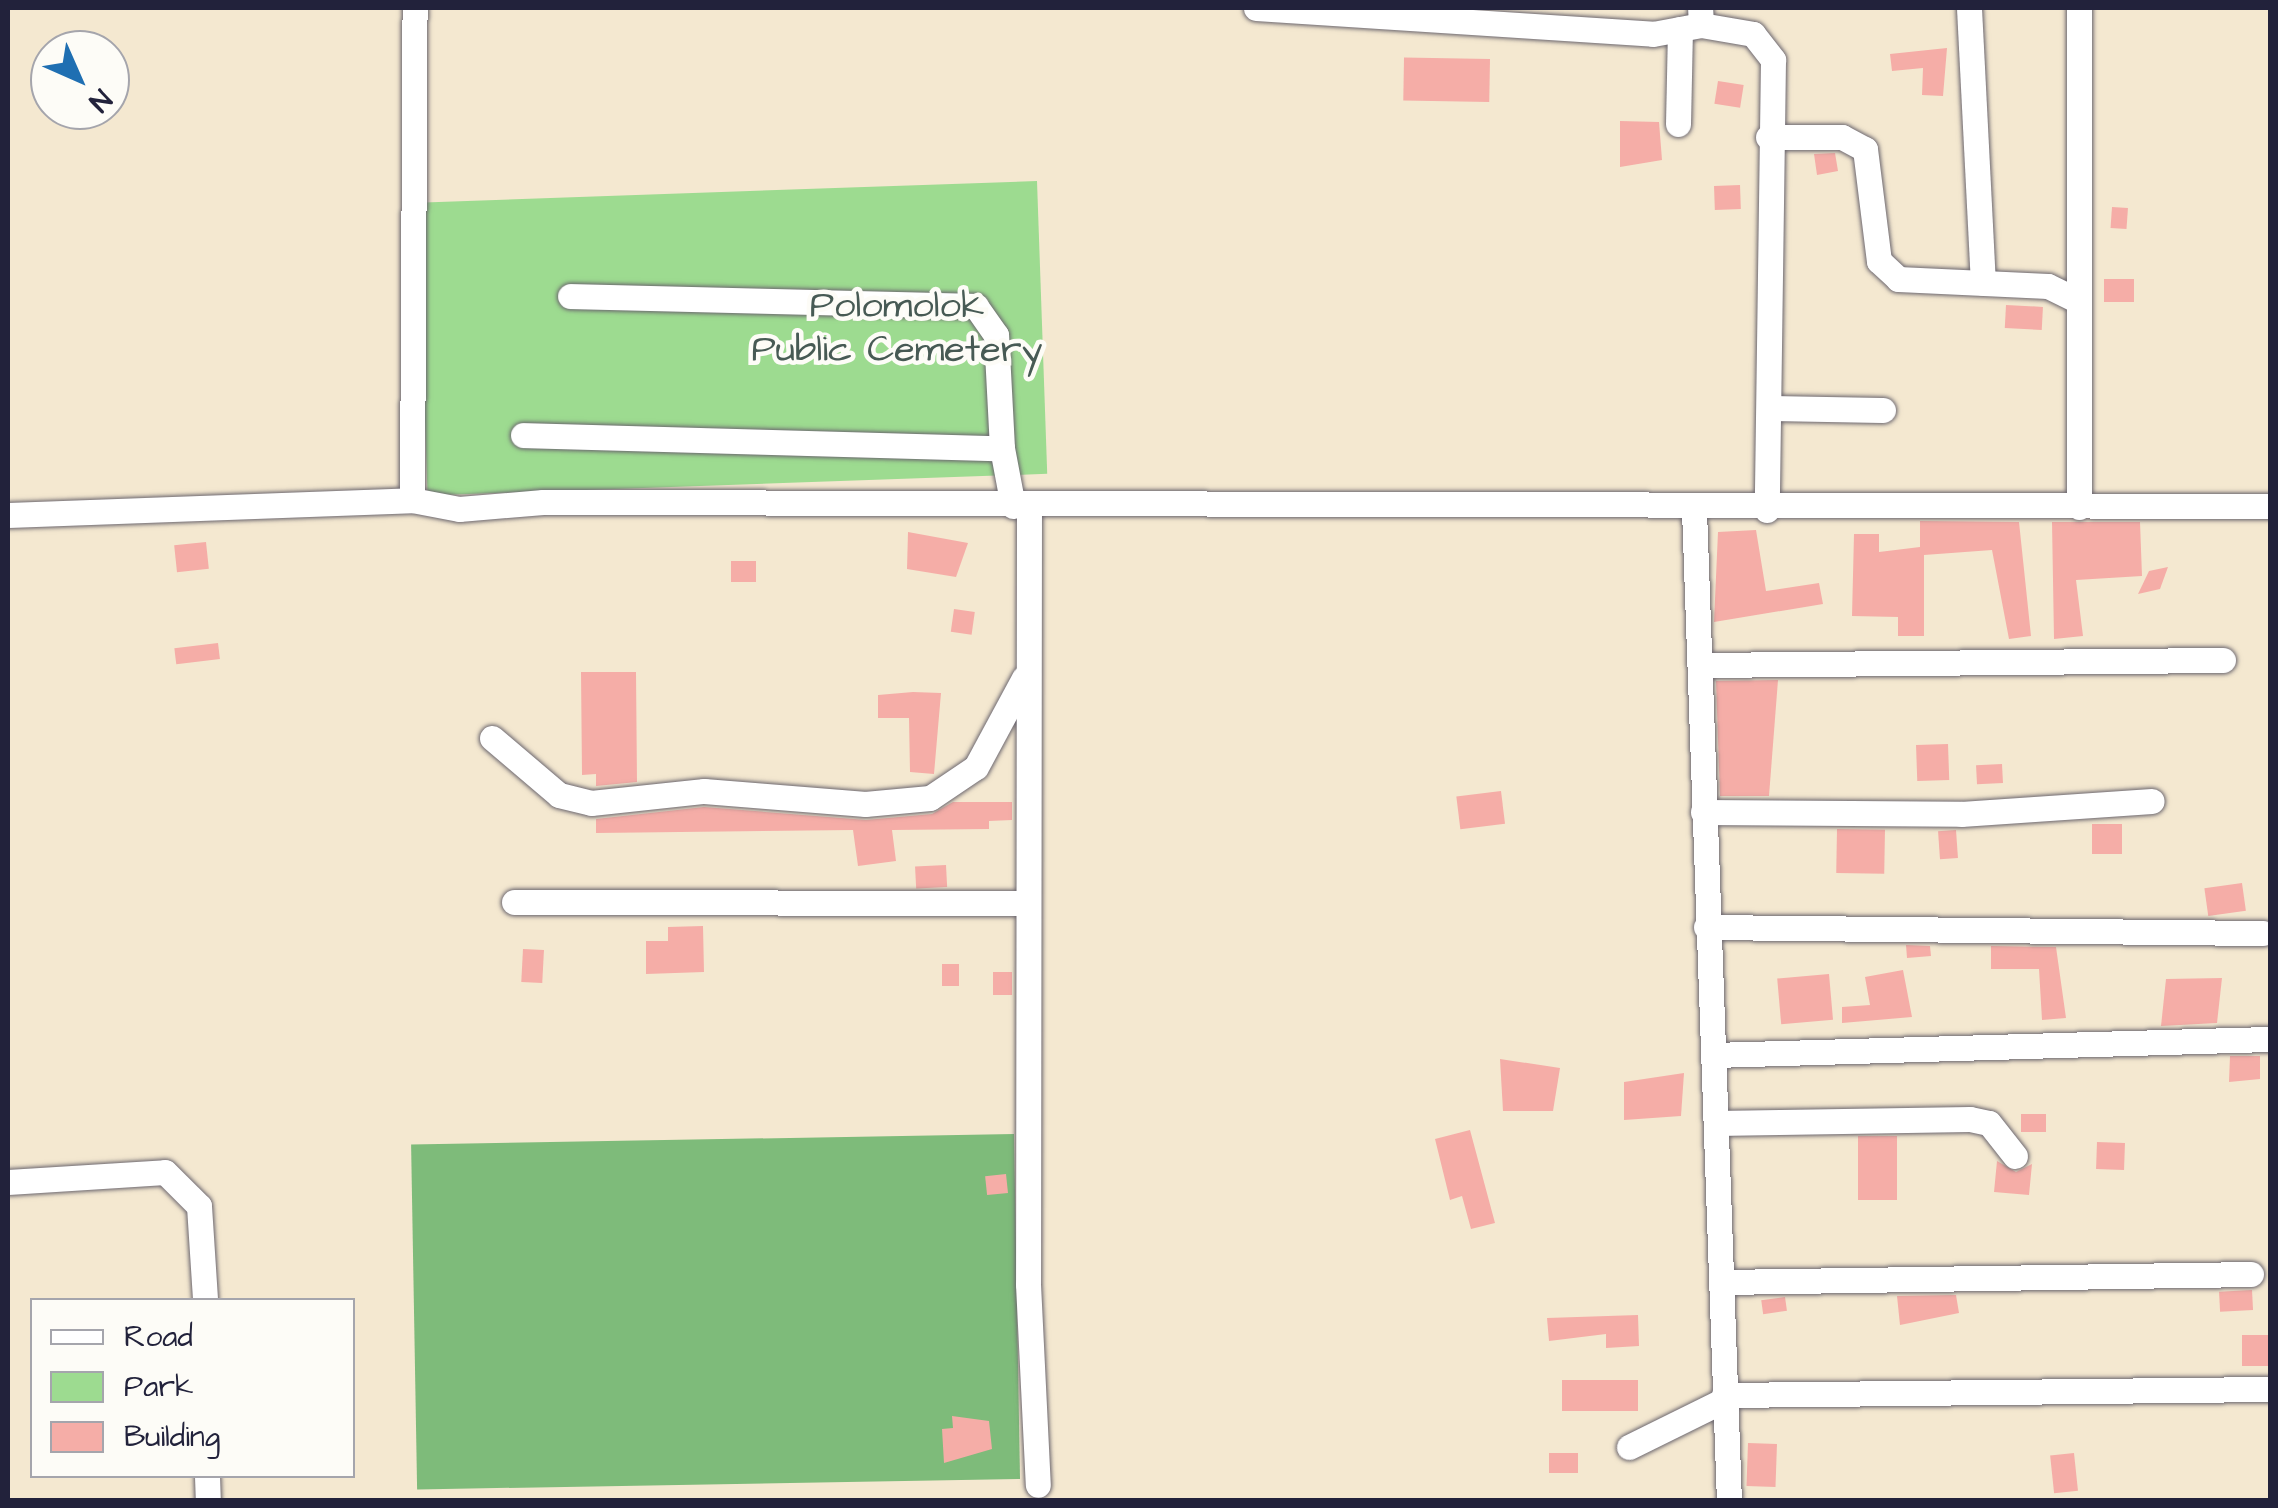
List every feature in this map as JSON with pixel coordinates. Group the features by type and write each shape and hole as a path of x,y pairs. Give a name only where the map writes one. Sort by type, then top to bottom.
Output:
{"street":[{"path":"412,500 415,8"},
{"path":"1256,8 1582,29 1694,20 1753,34 1773,60 1768,137 1767,510"},
{"path":"1566,8 1582,29"},
{"path":"1969,8 1984,283"},
{"path":"2079,8 2075,299 2079,507"},
{"path":"1678,124 1694,20"},
{"path":"1768,137 1857,142 1872,173 1887,272 2048,286 2075,299"},
{"path":"570,296 976,306 996,335 1002,448 1021,506 1028,669 1024,904 1038,1484"},
{"path":"1770,408 1883,410"},
{"path":"524,435 1002,448"},
{"path":"8,515 412,500 459,510 2270,506"},
{"path":"1694,510 1729,1500"},
{"path":"1700,665 2223,660"},
{"path":"492,738 558,795 591,803 704,792 864,804 930,798 976,768 1028,669"},
{"path":"1703,812 1962,814 2152,801"},
{"path":"514,902 1024,904"},
{"path":"1706,928 2263,933"},
{"path":"1713,1054 2270,1039"},
{"path":"1716,1122 1970,1119 1989,1123 2015,1156"},
{"path":"8,1182 165,1172 199,1206 205,1298"},
{"path":"1721,1282 2251,1274"},
{"path":"1628,1446 1724,1398 2270,1389"}],"green space":[{"name":"Polomolok Public Cemetery","path":"1037,181 1047,474 428,495 417,203"},
{"path":"1014,1134 1020,1479 417,1489 411,1145"}],"building":[{"path":"1947,48 1943,96 1922,95 1923,68 1892,71 1890,54"},
{"path":"1404,57 1490,59 1489,102 1403,100"},
{"path":"1718,81 1744,85 1740,108 1714,104"},
{"path":"1620,121 1659,122 1662,160 1620,167"},
{"path":"1835,153 1838,171 1817,175 1814,154"},
{"path":"1740,185 1741,209 1715,210 1714,186"},
{"path":"2112,207 2128,208 2126,229 2111,228"},
{"path":"2104,279 2134,279 2134,302 2104,302"},
{"path":"2006,305 2043,307 2042,330 2005,328"},
{"path":"1920,521 2019,522 2031,636 2009,639 1992,550 1924,555 1924,636 1898,636 1898,617 1852,616 1854,534 1879,534 1879,552 1920,547"},
{"path":"2052,522 2140,522 2142,576 2076,580 2083,636 2054,639"},
{"path":"1756,530 1766,591 1819,583 1823,604 1714,622 1718,532"},
{"path":"908,532 968,543 956,577 907,569"},
{"path":"206,542 209,569 177,572 174,545"},
{"path":"731,561 756,561 756,582 731,582"},
{"path":"2168,567 2160,589 2138,594 2149,571"},
{"path":"954,609 975,612 972,635 951,632"},
{"path":"218,643 220,659 176,664 174,648"},
{"path":"581,672 636,672 637,782 596,786 596,774 582,775"},
{"path":"1778,680 1769,796 1720,796 1716,681"},
{"path":"941,693 934,774 910,772 909,718 878,718 878,695"},
{"path":"1948,744 1949,780 1917,781 1916,745"},
{"path":"2002,764 2003,783 1977,784 1976,765"},
{"path":"1501,791 1505,824 1460,829 1456,796"},
{"path":"953,802 1012,802 1012,820 989,821 989,829 892,830 896,861 858,866 853,830 596,833 596,819 704,807 866,820 932,814"},
{"path":"2092,824 2122,824 2122,854 2092,854"},
{"path":"1837,829 1885,830 1884,874 1836,873"},
{"path":"1956,830 1958,858 1940,859 1938,831"},
{"path":"946,865 947,887 916,889 915,867"},
{"path":"2242,883 2246,911 2208,916 2204,888"},
{"path":"703,926 704,972 646,974 646,941 668,941 668,927"},
{"path":"1906,945 1930,946 1931,956 1907,958"},
{"path":"1991,946 2056,947 2066,1018 2042,1020 2039,969 1991,969"},
{"path":"523,949 544,950 542,983 521,982"},
{"path":"942,964 959,964 959,986 942,986"},
{"path":"1903,970 1912,1017 1842,1023 1842,1007 1870,1005 1865,977"},
{"path":"993,972 1012,972 1012,995 993,995"},
{"path":"1829,974 1833,1020 1781,1024 1777,979"},
{"path":"2222,978 2217,1023 2161,1026 2166,979"},
{"path":"2230,1056 2260,1056 2260,1079 2229,1082"},
{"path":"1500,1059 1560,1068 1553,1111 1503,1111"},
{"path":"1684,1073 1681,1116 1624,1120 1624,1082"},
{"path":"2021,1114 2046,1114 2046,1132 2021,1132"},
{"path":"1470,1130 1495,1223 1471,1229 1462,1196 1450,1200 1435,1139"},
{"path":"1858,1136 1897,1136 1897,1200 1858,1200"},
{"path":"2097,1142 2125,1143 2124,1170 2096,1169"},
{"path":"1997,1161 2016,1172 2032,1164 2029,1195 1994,1192"},
{"path":"1006,1174 1008,1193 987,1195 985,1176"},
{"path":"2252,1290 2253,1310 2220,1312 2219,1292"},
{"path":"1956,1295 1959,1313 1900,1325 1897,1296"},
{"path":"1785,1297 1787,1311 1763,1314 1761,1300"},
{"path":"1638,1315 1639,1346 1606,1348 1606,1334 1549,1341 1547,1318"},
{"path":"2242,1335 2270,1335 2270,1366 2242,1366"},
{"path":"1562,1380 1638,1380 1638,1411 1562,1411"},
{"path":"952,1416 989,1421 992,1449 944,1463 942,1429 953,1428"},
{"path":"1748,1443 1777,1444 1775,1487 1746,1486"},
{"path":"1549,1453 1578,1453 1578,1473 1549,1473"},
{"path":"2074,1453 2078,1491 2054,1493 2050,1456"}]}
